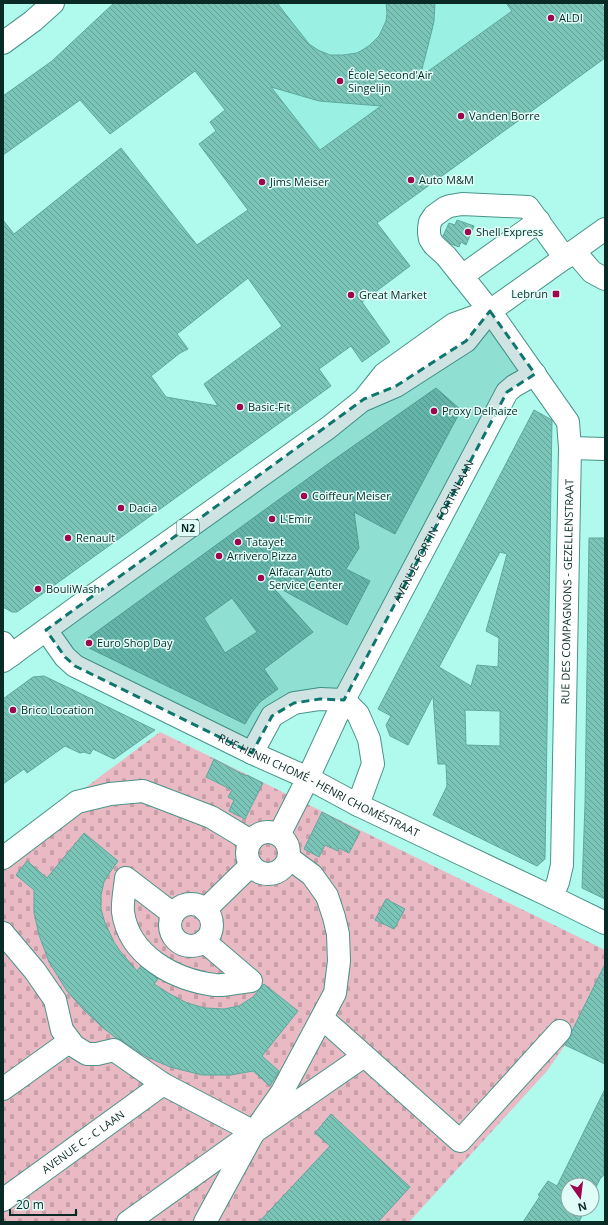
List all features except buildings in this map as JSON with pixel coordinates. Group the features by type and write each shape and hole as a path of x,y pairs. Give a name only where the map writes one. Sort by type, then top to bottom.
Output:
{"street":[{"path":"3,44 33,21 53,3"},
{"name":"RUE DES COMPAGNONS - GEZELLENSTRAAT","path":"552,896 558,882 562,865 570,448 568,422 490,311 462,276 434,245 430,239 430,222 440,211 450,206 462,204 528,207 570,254 592,272 605,279"},
{"path":"462,276 539,221"},
{"name":"N2","path":"6,653 46,630 328,428 364,399 396,386 466,341 490,311 605,229"},
{"name":"AVENUE FORTIN - FORTINLAAN","path":"279,835 308,778 344,700 507,392 514,386 535,374"},
{"path":"570,448 605,449"},
{"name":"RUE HENRI CHOMÉ - HENRI CHOMÉSTRAAT","path":"46,630 66,657 75,666 252,753 308,778 358,805 552,896 605,923"},
{"path":"252,753 272,716 294,703 320,699 344,700 358,714 369,739 373,764 358,805"},
{"path":"3,858 77,802 110,794 143,791 211,817 251,841"},
{"path":"267,832 273,832 279,835 288,845 289,858 286,865 280,870 272,873 264,873 257,870 251,865 248,859 248,846 251,841 255,836 267,832"},
{"path":"205,1222 254,1132 282,1092 335,993 339,961 338,934 327,896 312,875 289,858"},
{"path":"205,910 251,865"},
{"path":"173,914 126,878 123,911 129,931 137,946 156,964 187,979 216,985 251,980 204,941"},
{"path":"188,904 200,906 205,910 211,920 212,926 204,941 191,946 178,941 170,928 170,921 173,914 182,906 188,904"},
{"path":"3,933 35,971 55,1000 62,1030 74,1046 87,1054 97,1054 114,1050 163,1084 254,1132"},
{"path":"322,1018 460,1141 560,1031"},
{"path":"3,1089 70,1041"},
{"path":"128,1222 364,1056"},
{"name":"AVENUE C - C LAAN","path":"3,1200 163,1084"}],"highlighted area":[{"path":"490,311 535,374 507,392 344,700 320,699 294,703 272,716 252,753 75,666 65,657 46,630 364,399 396,386 466,341"}],"shaded area":[{"name":"École Second'Air Singelijn","path":"215,3 506,3 512,11 320,150 269,85"}],"green space":[{"path":"160,732 605,950 605,964 565,1045 547,1071 409,1222 3,1222 3,849"}],"place":[{"name":"ALDI","path":"551,18"},
{"name":"École Second'Air Singelijn","path":"340,81"},
{"name":"Vanden Borre","path":"461,116"},
{"name":"Auto M&M","path":"411,180"},
{"name":"Jims Meiser","path":"262,182"},
{"name":"Shell Express","path":"468,232"},
{"name":"Lebrun","path":"556,294"},
{"name":"Great Market","path":"351,295"},
{"name":"Basic-Fit","path":"240,407"},
{"name":"Proxy Delhaize","path":"434,411"},
{"name":"Coiffeur Meiser","path":"304,496"},
{"name":"Dacia","path":"121,508"},
{"name":"L'Emir","path":"272,519"},
{"name":"Renault","path":"68,538"},
{"name":"Tatayet","path":"238,542"},
{"name":"Arrivero Pizza","path":"219,556"},
{"name":"Alfacar Auto Service Center","path":"261,578"},
{"name":"BouliWash","path":"38,589"},
{"name":"Euro Shop Day","path":"89,643"},
{"name":"Brico Location","path":"13,710"}]}
